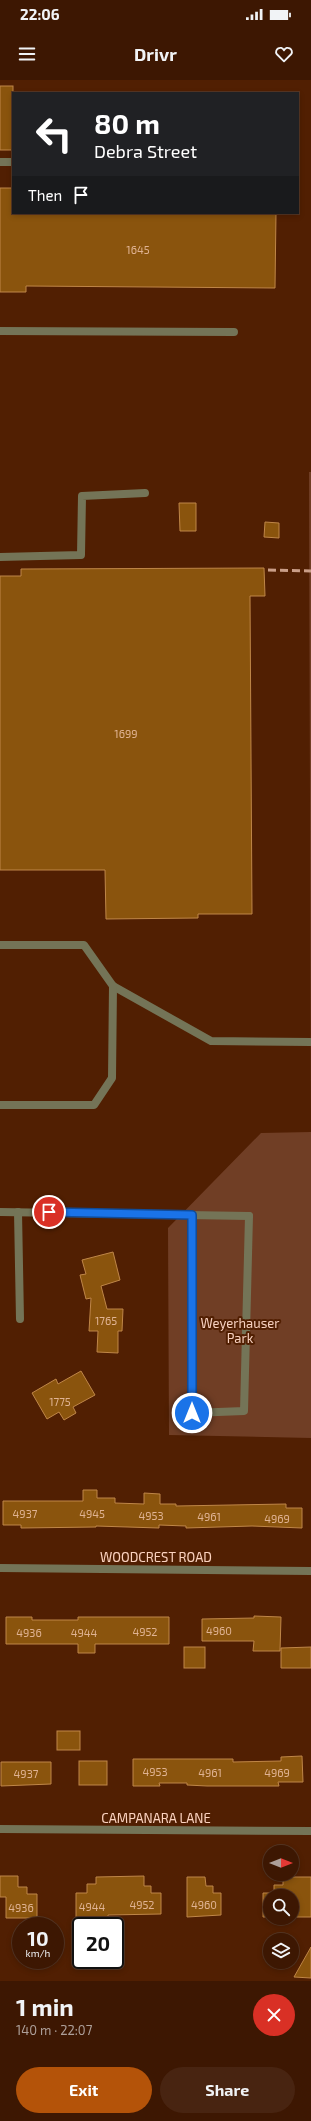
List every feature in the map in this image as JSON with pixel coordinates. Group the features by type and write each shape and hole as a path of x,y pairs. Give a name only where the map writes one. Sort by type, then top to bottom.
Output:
{"street":[{"path":"0,162 12,162"},
{"path":"0,331 234,332"},
{"path":"0,557 81,555 82,496 146,493"},
{"path":"0,945 84,945 113,986 211,1041 311,1042"},
{"path":"0,1105 94,1105 112,1078 113,986"},
{"path":"0,1212 18,1212 192,1215 249,1216 244,1411 192,1413 192,1215"},
{"path":"18,1212 20,1319"},
{"name":"WOODCREST ROAD","path":"0,1568 311,1571"},
{"name":"CAMPANARA LANE","path":"0,1829 311,1831"}],"green space":[{"path":"309,472 311,472 311,1132"},
{"name":"Weyerhauser Park","path":"311,1132 311,1438 169,1435 168,1228 261,1133"}],"building":[{"path":"0,86 13,86 12,150 0,150"},
{"path":"0,188 12,188 12,214 276,214 275,288 26,286 26,292 0,292"},
{"path":"179,503 196,503 196,531 180,531"},
{"path":"265,522 279,523 279,538 264,537"},
{"path":"264,568 265,596 250,596 252,914 198,914 198,918 106,919 105,870 0,870 0,576 21,576 21,569"},
{"path":"113,1252 120,1280 101,1286 107,1309 123,1309 122,1331 118,1331 118,1353 97,1352 98,1331 89,1331 91,1298 86,1299 80,1275 86,1274 82,1260"},
{"path":"81,1371 95,1395 73,1407 76,1413 64,1420 59,1412 47,1419 32,1393 56,1379 58,1384"},
{"path":"83,1490 97,1490 97,1498 115,1498 115,1503 144,1504 144,1493 160,1494 160,1504 176,1504 176,1506 286,1504 286,1508 302,1508 302,1528 252,1526 186,1528 186,1526 159,1525 159,1528 96,1526 21,1528 21,1525 3,1525 3,1501 83,1501"},
{"path":"254,1616 281,1617 280,1651 253,1651 254,1641 202,1641 202,1619 254,1618"},
{"path":"6,1617 32,1617 32,1620 78,1620 78,1617 169,1617 169,1644 95,1644 95,1653 78,1653 78,1644 6,1644"},
{"path":"184,1647 205,1647 205,1668 184,1668"},
{"path":"311,1647 311,1668 281,1668 281,1648"},
{"path":"57,1731 80,1731 80,1750 57,1750"},
{"path":"302,1756 303,1782 278,1782 279,1786 207,1786 187,1785 187,1783 159,1783 160,1786 133,1786 133,1759 233,1759 233,1762 281,1761 281,1757"},
{"path":"79,1761 107,1761 107,1785 79,1785"},
{"path":"1,1762 51,1762 51,1784 1,1786"},
{"path":"0,1876 18,1876 18,1887 27,1887 27,1894 37,1894 37,1917 6,1918 6,1897 0,1897"},
{"path":"144,1876 144,1886 151,1886 151,1893 161,1893 161,1914 76,1917 76,1893 87,1893 87,1884 96,1884 96,1877"},
{"path":"187,1877 205,1877 206,1886 213,1886 213,1893 221,1893 221,1915 187,1917"},
{"path":"299,1877 311,1877 311,1917 299,1917 299,1889 274,1889 274,1885 283,1885 283,1881 299,1881"},
{"path":"311,1947 311,1978 294,1977"}],"railway":[{"path":"268,570 311,571"}],"route":[{"path":"49,1212 192,1215 192,1413"}]}
